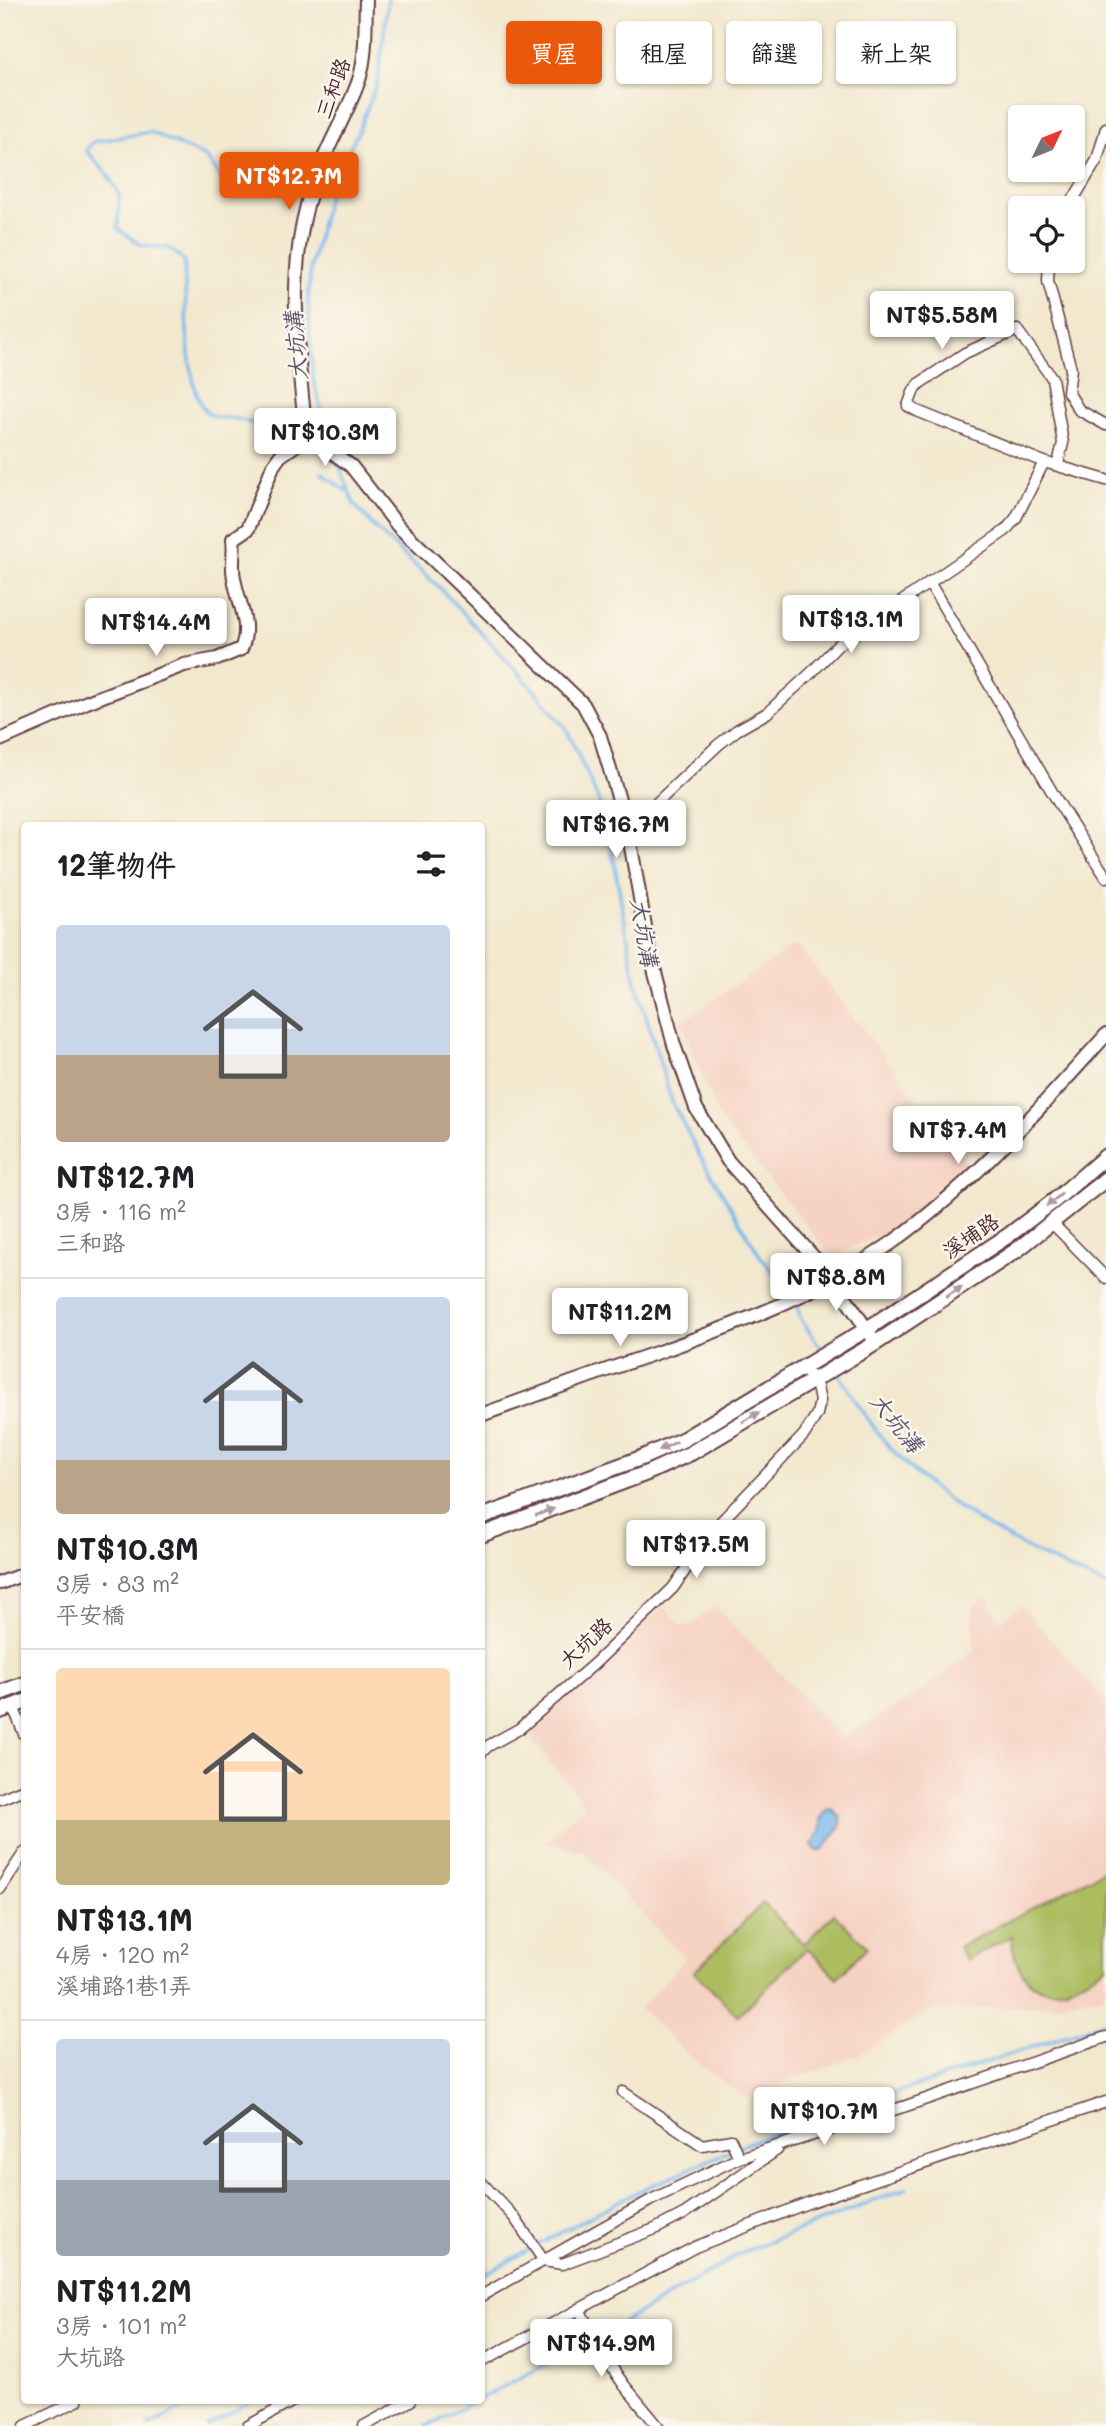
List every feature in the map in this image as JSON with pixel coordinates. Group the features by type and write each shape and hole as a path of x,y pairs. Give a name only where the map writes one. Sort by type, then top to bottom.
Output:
{"main road":[{"name":"溪埔路","path":"808,1365 1009,1235 1106,1156"},
{"name":"溪埔路","path":"817,1379 1017,1250 1106,1179"},
{"path":"485,1516 684,1439 808,1365"},
{"path":"485,1533 667,1465 817,1379"},
{"path":"1,1691 21,1685"}],"street":[{"name":"三和路","path":"306,433 295,328 301,233 312,187 359,79 364,58 366,0"},
{"path":"1075,196 1097,160 1106,128"},
{"path":"1048,273 1048,281 1071,369 1068,393 1079,410 1106,425"},
{"path":"1058,464 1063,443 1052,378 1017,330 965,353 920,383 915,390 908,406 1044,462 1106,480"},
{"path":"0,740 172,669 217,659 241,649 246,626 242,602 233,577 233,538 248,529 273,466 280,456 300,442 306,433 351,466 398,526 583,704 600,736 628,830 649,949 674,1045 696,1108 728,1161 833,1279 876,1343"},
{"path":"628,830 718,745 767,713 838,645 1005,531 1016,518 1044,462"},
{"path":"929,582 1106,877"},
{"name":"溪埔路","path":"485,1414 771,1310 833,1279 890,1244 954,1193 1044,1104 1106,1035"},
{"path":"1052,1223 1106,1278"},
{"name":"大坑路","path":"485,1749 519,1729 538,1713 673,1588 712,1531 804,1435 817,1415 820,1401 817,1379 808,1365"},
{"path":"0,1583 21,1575"},
{"path":"1,1691 12,1706 21,1727"},
{"path":"0,1799 21,1790"},
{"path":"0,1889 21,1858"},
{"path":"485,2294 651,2200 739,2158 917,2102 1106,2037"},
{"path":"623,2092 702,2145 731,2140 739,2158"},
{"path":"485,2360 695,2247 797,2207 1106,2102"},
{"path":"485,2186 514,2217 544,2261 562,2263 655,2229 684,2214 786,2144"},
{"path":"579,2309 604,2356 658,2426"},
{"path":"25,2426 71,2404"},
{"path":"248,2426 288,2404"},
{"path":"364,2426 404,2404"}],"shaded area":[{"path":"797,944 970,1168 903,1224 832,1257 719,1118 681,1022"},
{"path":"986,1595 1000,1621 1021,1605 1106,1702 1106,1995 1048,2006 930,2010 862,2053 744,2098 689,2056 640,2008 685,1959 584,1852 545,1842 585,1805 525,1731 664,1606 681,1626 691,1625 715,1606 842,1738 923,1691 974,1650 972,1610"}],"green space":[{"path":"1106,1869 1106,1967 1066,1988 1042,1989 1033,1984 1020,1968 1015,1958 1012,1936 966,1960 959,1947"},
{"path":"763,1903 804,1944 834,1914 867,1947 837,1978 807,1948 738,2016 694,1972"}],"water":[{"path":"832,1809 841,1818 841,1825 822,1851 817,1851 812,1845 821,1829 820,1819 827,1810"}],"waterway":[{"name":"大坑溝","path":"332,447 313,379 308,301 311,266 331,182 358,132 378,81 388,0"},
{"path":"226,185 206,157 150,132 93,142 86,150 108,175 119,194 118,229 141,245 169,248 184,260 188,342 195,387 201,404 213,416 246,421 276,436"},
{"name":"大坑溝","path":"337,461 354,504 376,529 440,588 537,693 567,730 606,817 635,979 672,1102 700,1156 760,1256 796,1300 800,1318 823,1351"},
{"path":"321,472 345,490"},
{"name":"大坑溝","path":"837,1372 886,1443 934,1489 960,1509 1017,1543 1106,1586"},
{"path":"485,2274 630,2195 750,2142 1106,2022"},
{"path":"485,2396 601,2336 743,2252 907,2188"},
{"path":"148,2426 191,2404"},
{"path":"207,2426 247,2404"},
{"path":"427,2426 469,2404"}]}
